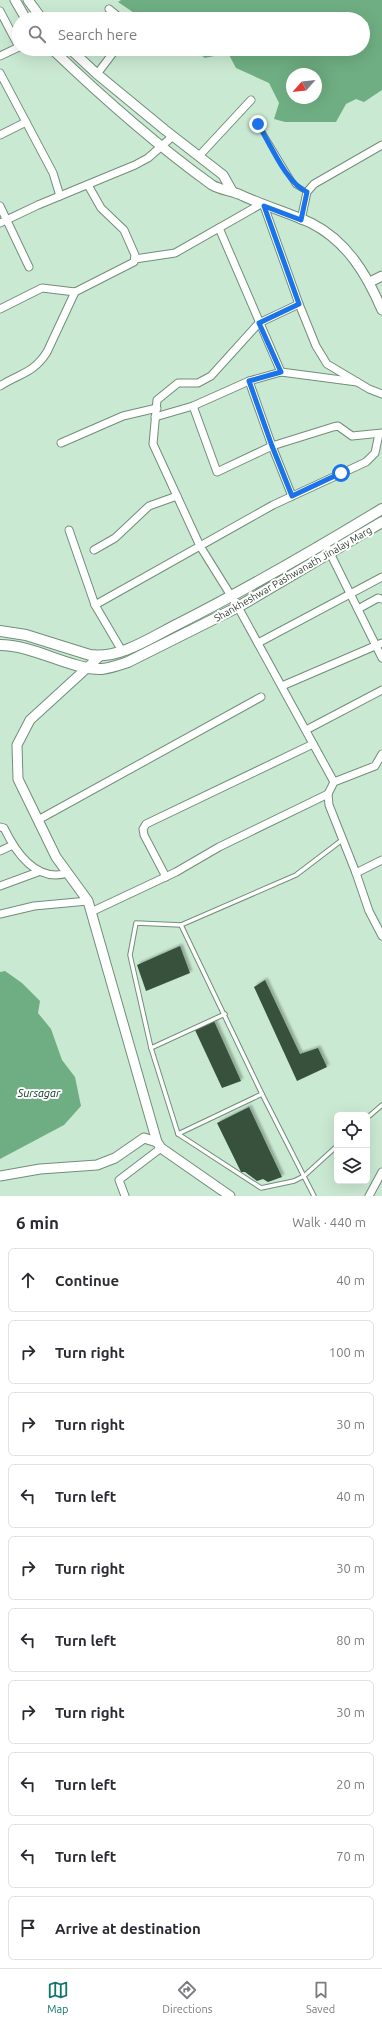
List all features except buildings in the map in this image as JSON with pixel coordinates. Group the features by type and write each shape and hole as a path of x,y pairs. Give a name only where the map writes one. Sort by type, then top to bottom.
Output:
{"main road":[{"path":"0,631 26,635 90,655 100,656 122,651 232,597 325,544 382,509"},
{"name":"Shankheshwar Pashwanath Jinalay Marg","path":"0,645 21,648 88,668 111,668 128,662 238,607 382,522"}],"street":[{"path":"15,0 22,12"},
{"path":"28,0 37,12"},
{"path":"109,9 113,12"},
{"path":"0,11 12,34"},
{"path":"0,56 12,50"},
{"path":"59,56 102,97 214,186 232,191 262,205 311,223 336,239 354,258 370,282 382,310"},
{"path":"78,56 97,74 173,136 224,174 232,191"},
{"path":"97,74 111,56"},
{"path":"0,73 53,173 60,196"},
{"path":"199,156 251,100"},
{"path":"0,135 26,122"},
{"path":"3,222 60,196 135,165 148,158 173,136"},
{"path":"301,220 307,192 322,178 382,145"},
{"path":"88,184 101,208 124,230 135,259"},
{"path":"0,309 42,288 75,292 130,264 135,259 175,253 262,205"},
{"path":"262,205 316,346 327,364 369,389 382,394"},
{"path":"0,206 3,222 29,267"},
{"path":"219,228 281,372"},
{"path":"370,282 382,276"},
{"path":"0,386 34,369 42,361 75,292"},
{"path":"299,304 259,323 211,376 198,383 178,383 157,400 153,444 200,546 238,607 334,782"},
{"path":"156,417 193,406 249,381 281,372 359,383"},
{"path":"249,381 272,446 292,496"},
{"path":"94,605 292,496 371,459 375,453 380,434 352,436 347,434 338,426 272,446 217,472 193,406"},
{"path":"61,442 123,416 157,408"},
{"path":"94,550 115,538 149,506 177,496"},
{"path":"69,530 94,605 122,651"},
{"path":"325,544 358,609 379,645 382,658"},
{"path":"258,643 382,577"},
{"path":"358,609 378,598 382,599"},
{"path":"282,686 379,645"},
{"path":"100,656 30,720 17,745 18,779 56,856 88,901 159,1145"},
{"path":"306,730 382,690"},
{"path":"38,820 261,698"},
{"path":"166,877 144,835 143,829 146,824 314,744"},
{"path":"382,754 375,766 334,782 328,794 329,805 342,840 356,873 369,911 382,936"},
{"path":"92,912 166,877 219,847 328,794"},
{"path":"0,827 4,828 18,854 38,872"},
{"path":"0,850 13,845"},
{"path":"356,873 382,860"},
{"path":"0,886 38,872 61,875 68,873"},
{"path":"0,914 34,906 88,901"},
{"path":"0,1176 40,1169 97,1165 115,1158 144,1138 159,1145 230,1196"},
{"path":"125,1196 119,1180 159,1145"},
{"path":"369,1196 382,1172"}],"lane":[{"path":"258,124 290,178 300,189 307,192"},
{"path":"335,1148 304,1176 294,1181 260,1188 178,1134 151,1048 130,955 136,923 181,925 296,875 342,840"},
{"path":"181,925 225,1014 262,1094 314,1196"},
{"path":"151,1048 225,1014"},
{"path":"178,1134 262,1094"},
{"path":"370,1115 382,1105"}],"water":[{"path":"121,0 382,0 382,90 364,102 356,99 346,104 336,122 285,122 274,119 279,103 269,83 236,68 230,56 370,56 370,12 133,12 118,2"},
{"path":"202,56 214,56 205,58"},
{"name":"Sursagar","path":"5,971 22,983 40,1001 38,1013 51,1029 62,1060 75,1077 81,1106 64,1125 0,1159 0,972"}],"route":[{"path":"258,124 295,185 307,192 301,220 264,206 299,304 259,323 281,372 249,381 272,446 292,496 341,473"}]}
